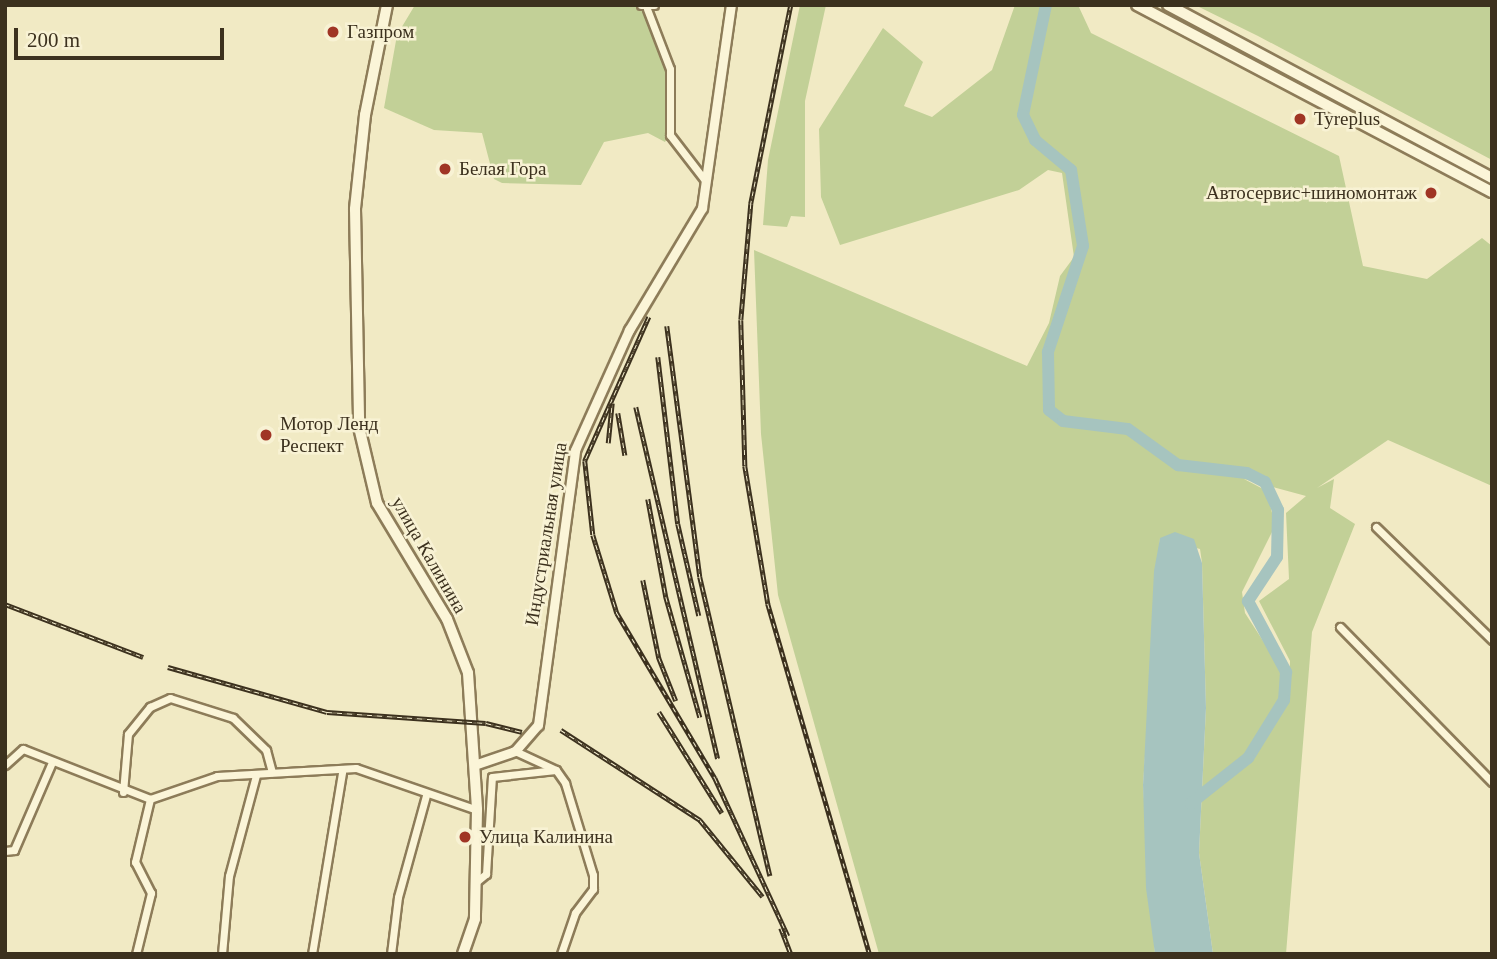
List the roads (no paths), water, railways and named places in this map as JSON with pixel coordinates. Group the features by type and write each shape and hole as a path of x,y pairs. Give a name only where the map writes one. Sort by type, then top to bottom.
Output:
{"main road":[{"name":"улица Калинина","path":"387,5 365,115 355,209 359,427 377,503 459,646 473,701 477,764 476,882 474,929 463,954"},
{"path":"1137,5 1492,192"},
{"path":"1168,5 1492,178"}],"street":[{"name":"Индустриальная улица","path":"477,764 515,751 538,725 575,450 629,330 702,208 704,179 731,5"},
{"path":"647,7 670,69 670,135 704,179"},
{"path":"1376,527 1492,640"},
{"path":"1340,627 1492,782"},
{"path":"123,792 128,734 150,707 170,698 233,718 266,750 272,772"},
{"path":"5,765 23,749 123,792 150,799 217,776 377,770 426,795 477,810"},
{"path":"515,751 556,770 594,882 561,954"},
{"path":"5,850 13,850 52,762"},
{"path":"476,882 486,874 492,777 556,770"},
{"path":"312,954 342,772"},
{"path":"222,954 229,876 256,775"},
{"path":"391,954 398,897 426,795"},
{"path":"136,954 151,893 135,862 150,799"}],"water":[{"path":"1175,532 1194,539 1202,563 1206,708 1199,853 1213,954 1155,954 1146,888 1143,785 1154,571 1160,538"}],"waterway":[{"path":"1046,5 1023,115 1035,140 1071,170 1083,246 1048,352 1049,410 1063,421 1128,429 1178,465 1247,473 1265,482 1278,510 1277,557 1248,601 1286,672 1284,700 1248,758 1191,803"}],"railway":[{"path":"791,5 751,204 741,320 745,466 768,604 870,954"},
{"path":"649,317 585,461 593,535 617,613 715,778 788,936"},
{"path":"667,326 700,577 770,876"},
{"path":"658,357 678,524 699,616"},
{"path":"608,443 612,403"},
{"path":"636,407 718,759"},
{"path":"618,413 625,455"},
{"path":"648,499 666,597 700,717"},
{"path":"643,580 659,658 676,701"},
{"path":"5,604 143,657"},
{"path":"168,667 327,712 486,723 522,732"},
{"path":"659,712 722,813"},
{"path":"561,730 700,820 763,897"},
{"path":"781,928 791,954"}],"place":[{"name":"Газпром","path":"333,32"},
{"name":"Tyreplus","path":"1300,119"},
{"name":"Белая Гора","path":"445,169"},
{"name":"Автосервис+шиномонтаж","path":"1431,193"},
{"name":"Мотор Ленд Респект","path":"266,435"},
{"name":"Улица Калинина","path":"465,837"}]}
